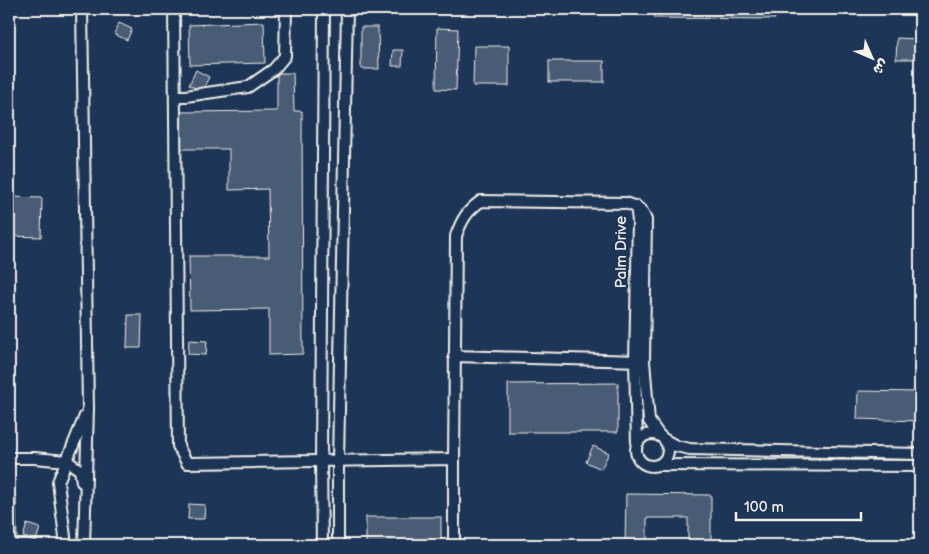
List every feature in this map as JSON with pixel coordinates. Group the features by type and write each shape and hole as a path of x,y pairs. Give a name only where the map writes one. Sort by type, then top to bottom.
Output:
{"street":[{"path":"82,9 88,408 84,545"},
{"path":"174,9 178,446 187,463 454,459"},
{"path":"174,96 248,87 274,69 285,56 286,9"},
{"path":"322,545 324,9"},
{"path":"338,545 347,9"},
{"name":"Palm Drive","path":"454,356 456,236 462,221 471,208 482,201 626,203 636,206 644,212 646,220 637,445 637,456 643,464 652,466 920,466"},
{"path":"454,545 454,356 640,361"},
{"name":"Palm Drive","path":"640,361 649,421 662,438"},
{"path":"66,545 58,482 88,408"},
{"path":"637,445 641,438 650,434 676,446 690,449 920,454"},
{"path":"658,465 666,458 668,450 662,438"},
{"path":"9,458 67,461 80,470 85,497"}],"building":[{"path":"655,9 775,9 775,19 654,18"},
{"path":"264,22 265,63 190,65 189,25"},
{"path":"119,23 132,29 127,40 114,34"},
{"path":"361,27 378,27 379,69 361,69"},
{"path":"437,28 458,29 456,90 436,89"},
{"path":"897,38 917,39 916,59 896,59"},
{"path":"474,46 509,46 509,86 473,86"},
{"path":"393,50 403,50 402,66 392,66"},
{"path":"549,61 604,61 604,82 549,82"},
{"path":"196,70 209,77 202,91 189,85"},
{"path":"277,73 293,73 294,111 302,111 303,354 269,355 269,309 190,310 189,256 269,256 268,189 229,190 229,149 180,149 180,112 277,111"},
{"path":"9,197 42,198 41,237 9,236"},
{"path":"128,315 142,315 141,348 127,348"},
{"path":"189,340 207,341 206,355 188,354"},
{"path":"618,383 618,432 508,432 508,384"},
{"path":"858,391 920,392 920,421 857,419"},
{"path":"593,446 609,453 601,469 586,462"},
{"path":"626,494 711,495 711,545 688,545 688,518 647,518 647,545 625,545"},
{"path":"9,496 16,496 17,542 9,542"},
{"path":"189,504 205,505 204,519 188,519"},
{"path":"366,517 441,517 441,545 366,545"},
{"path":"27,524 40,528 36,541 23,537"}]}
